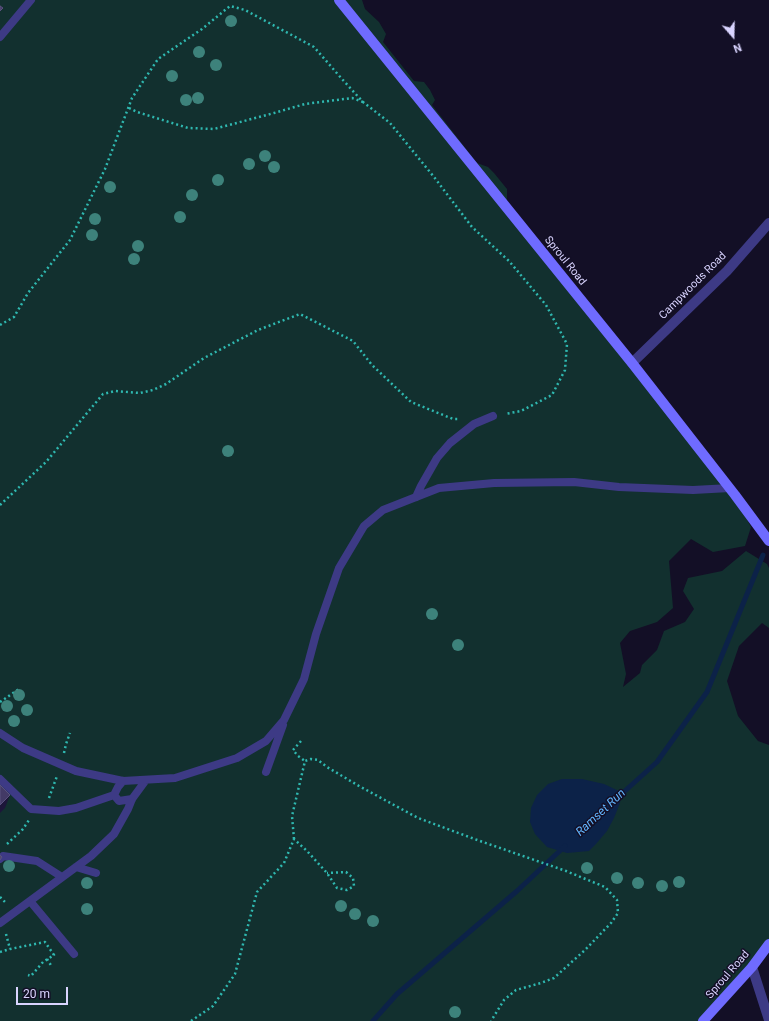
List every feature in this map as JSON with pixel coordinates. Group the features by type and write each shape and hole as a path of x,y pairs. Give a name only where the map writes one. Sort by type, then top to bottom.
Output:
{"main road":[{"name":"Sproul Road","path":"339,0 632,364 730,488 769,541"},
{"name":"Sproul Road","path":"703,1021 752,967 769,944"}],"street":[{"name":"Campwoods Road","path":"632,364 727,271 769,223"},
{"path":"752,967 769,1020"}],"lane":[{"path":"0,37 31,0"},
{"path":"416,497 437,458 450,444 474,424 493,416"},
{"path":"266,772 284,720 304,679 316,634 339,568 364,526 383,510 439,488 494,483 574,482 619,487 694,490 730,488"},
{"path":"0,733 23,748 76,771 123,781 146,780 175,778 237,758 266,741 284,720"},
{"path":"0,779 31,809 59,811 76,808 114,795 123,781"},
{"path":"0,923 91,856 114,834 132,799 146,780"},
{"path":"114,795 119,801 132,799"},
{"path":"0,859 3,856 37,860 62,877"},
{"path":"76,867 96,873"},
{"path":"30,901 74,954"}],"path":[{"path":"0,324 14,317 28,294 70,240 105,169 132,98 158,59 202,29 230,6 245,10 314,46 363,102 390,124 434,176 472,227 509,261 546,305 567,344 566,370 552,395 521,411 493,416"},
{"path":"128,108 188,128 214,129 305,104 352,98 363,102"},
{"path":"0,505 46,462 103,394 115,391 140,393 153,390 166,384 204,358 258,330 300,314 353,341 372,365 411,402 453,419 461,419"},
{"path":"0,702 19,689"},
{"path":"63,757 70,733"},
{"path":"301,741 293,750 305,761"},
{"path":"305,761 311,759 318,760 327,767 418,818 557,868 605,887 617,900 618,913 585,950 554,978 516,990 504,1000 490,1021"},
{"path":"191,1021 213,1006 235,974 257,892 284,863 294,839 292,816 305,761"},
{"path":"47,802 57,776"},
{"path":"4,847 23,828 31,817"},
{"path":"294,839 327,873 337,888 347,890 354,886 353,878 346,872 327,873"},
{"path":"0,952 44,942 54,955 44,962 31,976 28,975"},
{"path":"48,959 52,967"}],"green space":[{"path":"0,0 362,0 365,9 379,22 386,34 383,42 414,81 424,82 435,100 432,105 477,163 488,167 507,189 507,202 735,495 731,498 741,508 751,527 745,546 713,552 691,539 669,561 673,608 657,622 630,631 620,643 626,674 623,687 640,673 642,665 657,650 664,631 685,622 694,609 683,591 688,578 722,571 746,551 767,564 769,568 769,628 762,623 739,646 727,681 738,716 758,741 769,745 769,944 703,1021 0,1021"}],"water":[{"path":"562,779 582,779 604,784 621,792 620,803 607,831 589,851 567,853 547,847 535,834 530,822 531,808 537,795 548,784"}],"building":[{"path":"0,785 10,795 0,805"}],"waterway":[{"name":"Ramset Run","path":"616,799 657,762 707,692 763,555"},
{"name":"Ramset Run","path":"373,1021 397,994 517,891 565,846"}]}
